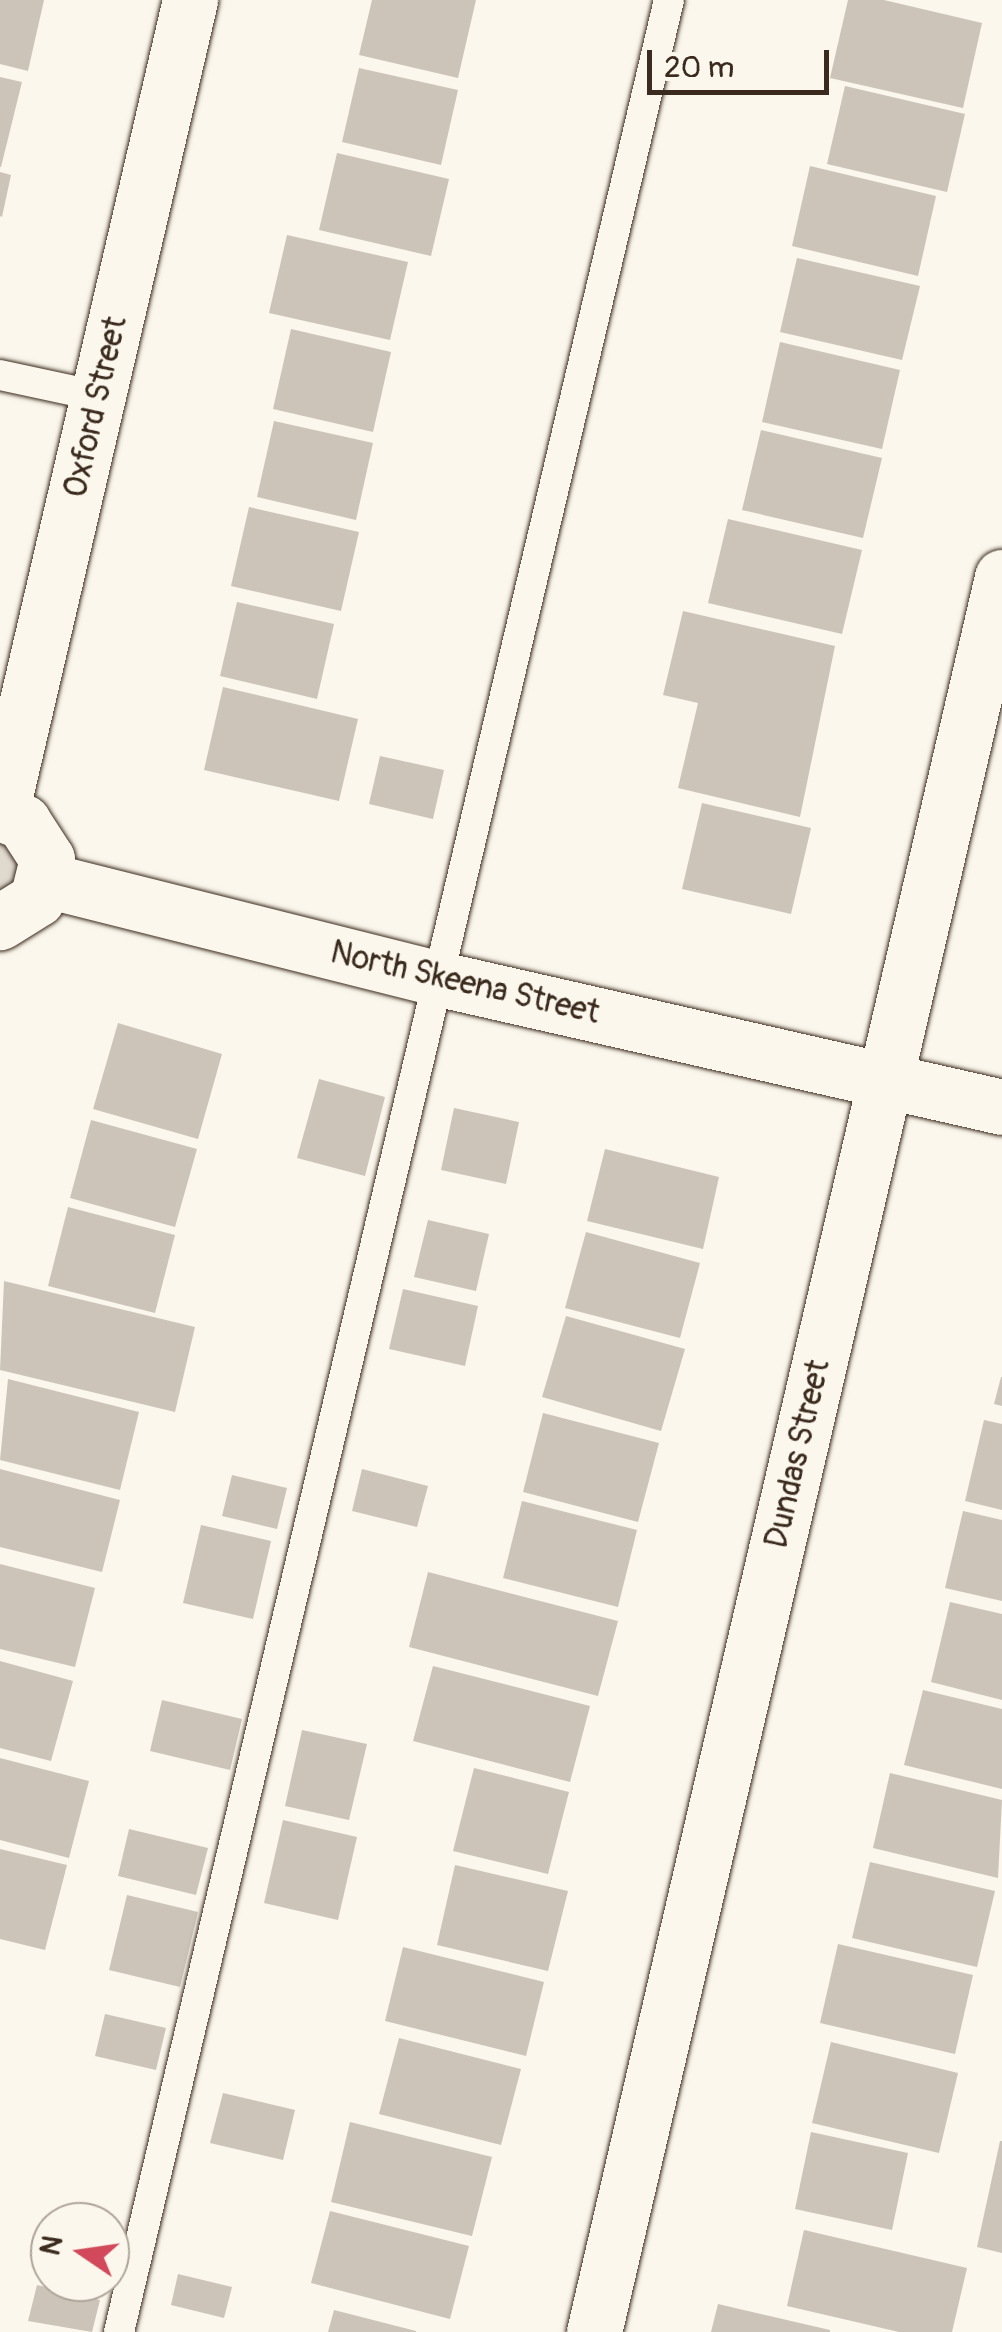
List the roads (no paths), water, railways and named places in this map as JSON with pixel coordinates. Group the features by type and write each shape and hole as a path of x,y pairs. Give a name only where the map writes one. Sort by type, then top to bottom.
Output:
{"street":[{"name":"Oxford Street","path":"0,813 190,0"},
{"name":"Dundas Street","path":"594,2332 1002,576"},
{"path":"0,813 38,838 46,880 22,914 0,922"},
{"name":"North Skeena Street","path":"46,880 440,979 1002,1107"}],"lane":[{"path":"120,2332 669,0"},
{"path":"0,374 98,396"}]}
